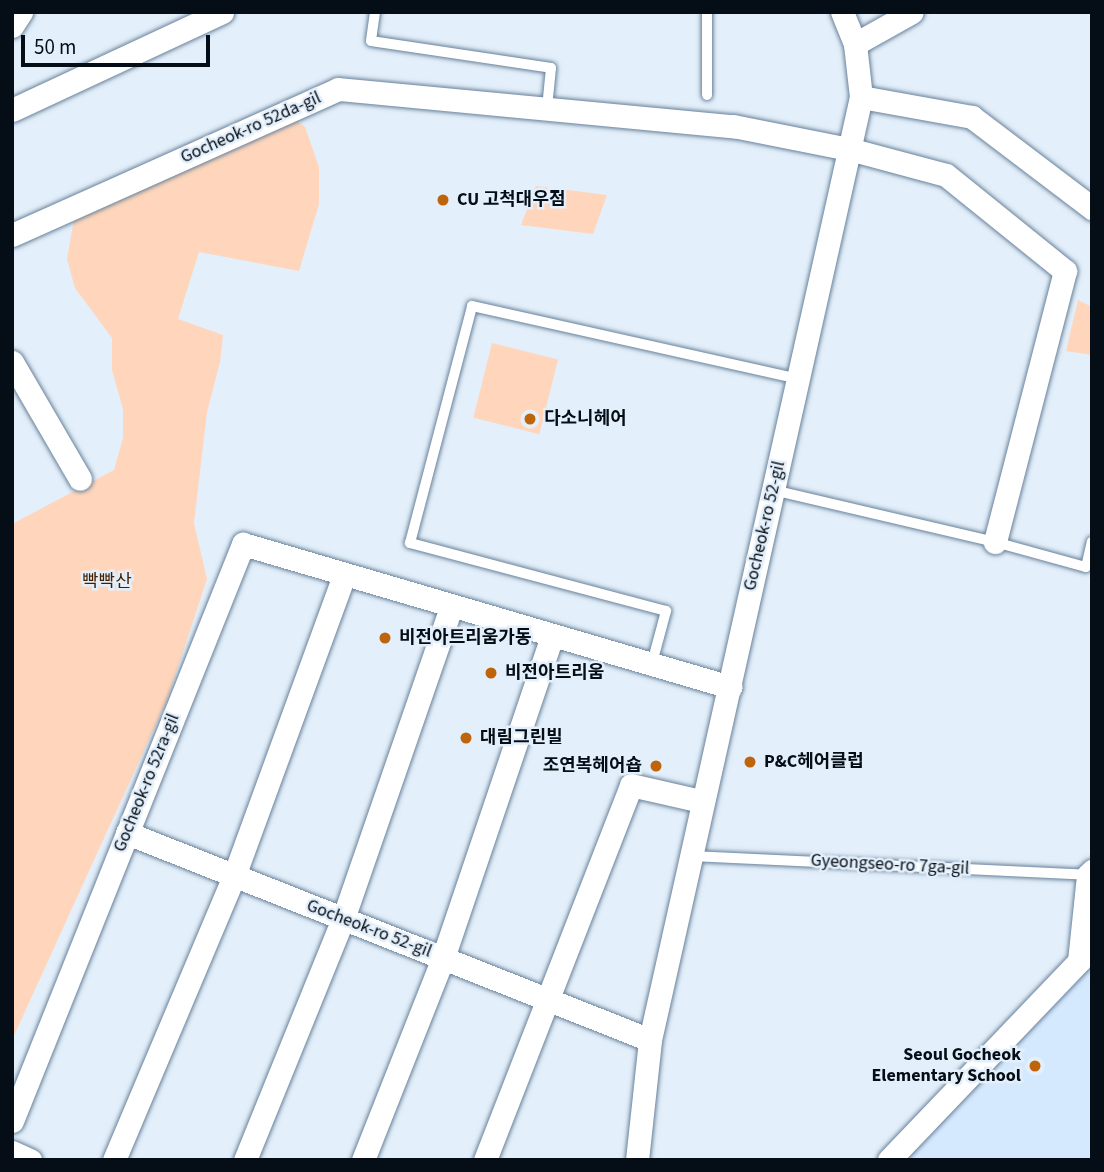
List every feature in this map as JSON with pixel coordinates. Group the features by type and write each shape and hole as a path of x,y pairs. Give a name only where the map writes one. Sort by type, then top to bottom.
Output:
{"street":[{"path":"12,26 21,12"},
{"name":"Gocheok-ro 52-gil","path":"637,1160 650,1040 701,801 730,687 861,97 855,44 842,12"},
{"path":"855,44 912,12"},
{"path":"12,110 214,14"},
{"name":"Gocheok-ro 52da-gil","path":"12,235 338,89 733,126 849,149 946,174 1065,271 995,542"},
{"path":"861,97 972,117 1092,208"},
{"path":"12,362 80,479"},
{"name":"Gocheok-ro 52ra-gil","path":"12,1121 243,544 730,687"},
{"path":"114,1160 234,876 344,575"},
{"path":"245,1160 343,919 451,607"},
{"path":"363,1160 443,958 552,636"},
{"path":"485,1160 631,785 701,801"},
{"name":"Gocheok-ro 52-gil","path":"127,833 650,1040"},
{"name":"Gyeongseo-ro 7ga-gil","path":"889,1160 1085,967 1090,873"},
{"path":"12,1152 30,1160"}],"lane":[{"path":"375,12 372,41 551,68 547,108"},
{"path":"707,12 707,95"},
{"path":"652,663 666,611 410,542 472,306 798,379"},
{"path":"773,490 995,542 1086,567 1092,542"},
{"name":"Gyeongseo-ro 7ga-gil","path":"691,856 1090,873"}],"shaded area":[{"name":"Seoul Gocheok Elementary School","path":"1079,961 1092,972 1092,1160 889,1160"}],"green space":[{"name":"빡빡산","path":"286,112 305,127 319,167 319,204 299,271 199,252 178,319 223,335 220,362 207,412 194,523 207,579 167,700 12,1040 12,524 114,470 123,438 123,409 112,370 112,338 75,288 67,259 76,207"},
{"path":"536,186 607,195 593,234 521,225"},
{"path":"1078,300 1092,307 1092,355 1066,351"},
{"path":"492,343 558,359 539,434 473,418"}],"place":[{"name":"CU 고척대우점","path":"443,200"},
{"name":"다소니헤어","path":"530,419"},
{"name":"비전아트리움가동","path":"385,638"},
{"name":"비전아트리움","path":"491,673"},
{"name":"대림그린빌","path":"466,738"},
{"name":"P&C헤어클럽","path":"750,762"},
{"name":"조연복헤어숍","path":"656,766"},
{"name":"Seoul Gocheok Elementary School","path":"1035,1066"}]}
